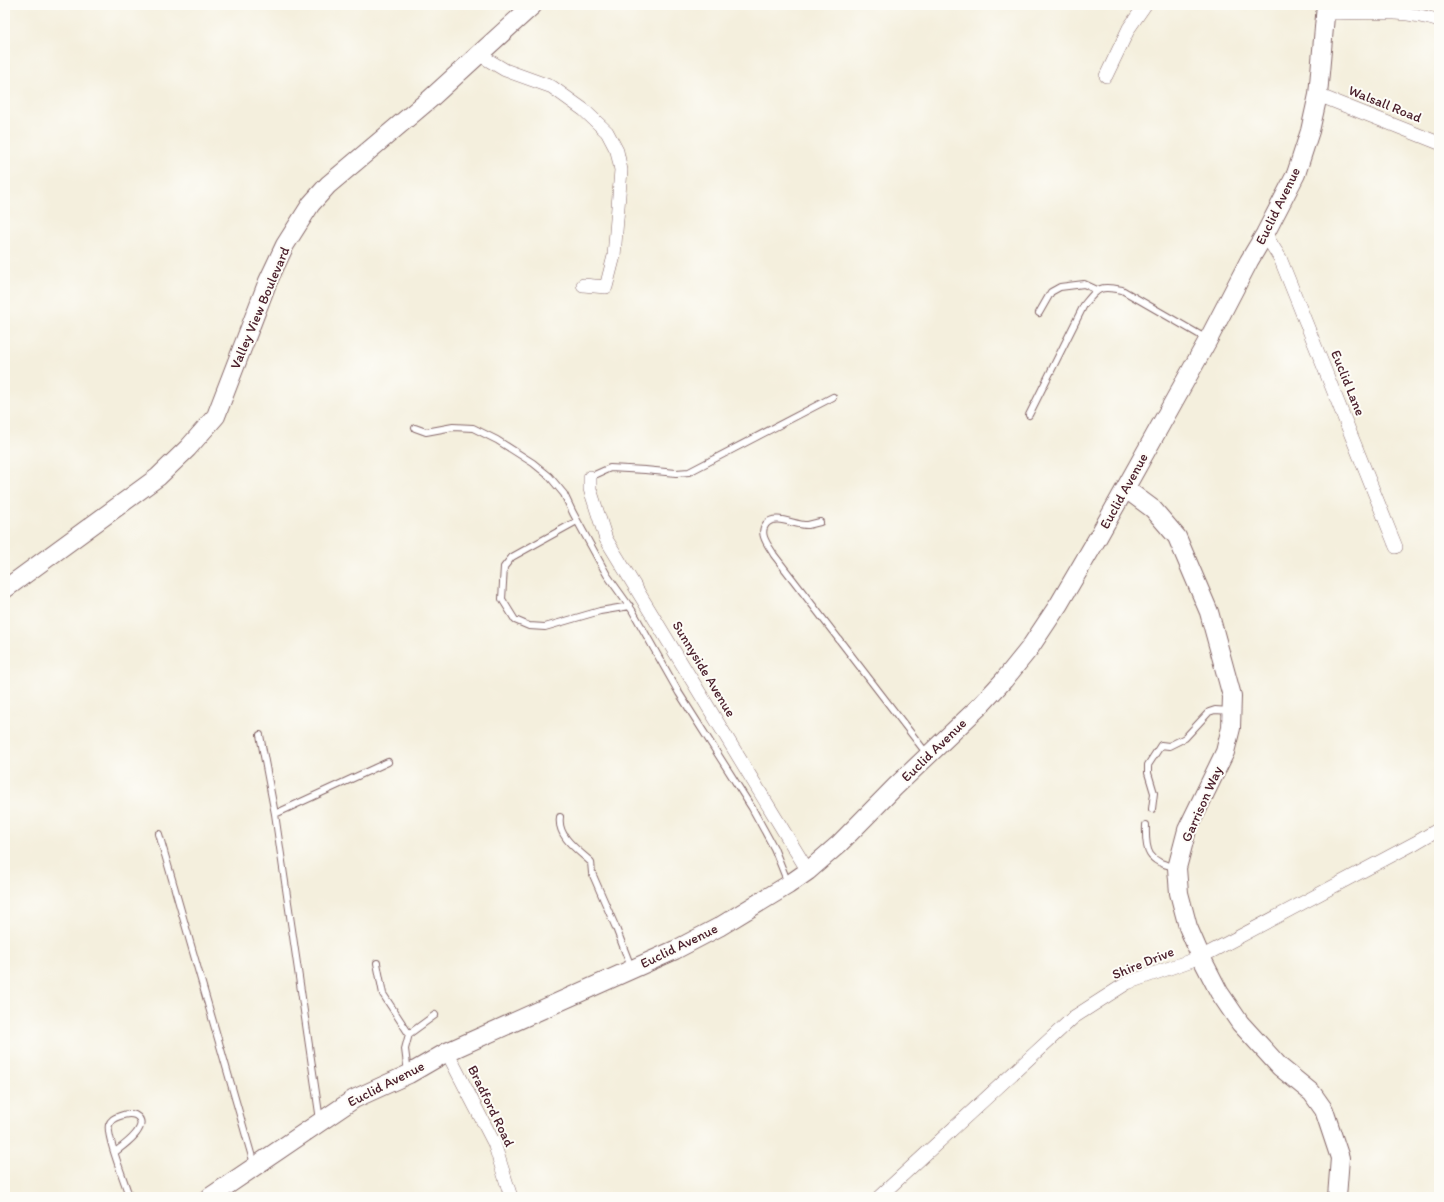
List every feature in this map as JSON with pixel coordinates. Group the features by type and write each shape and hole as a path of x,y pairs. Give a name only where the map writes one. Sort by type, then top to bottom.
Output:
{"street":[{"name":"Valley View Boulevard","path":"5,589 158,477 188,448 216,416 268,281 286,245 311,204 328,186 430,99 533,5"},
{"path":"1106,76 1129,28 1145,5"},
{"path":"1326,9 1430,17 1439,21"},
{"name":"Euclid Avenue","path":"210,1197 354,1099 409,1074 447,1052 675,950 719,927 788,885 808,871 839,844 928,755 981,705 1029,649 1059,604 1126,489 1208,340 1296,174 1310,131 1318,95 1326,9"},
{"path":"478,54 505,70 557,90 584,110 607,132 617,151 621,170 614,256 606,287 583,285"},
{"name":"Walsall Road","path":"1318,95 1439,144"},
{"name":"Euclid Lane","path":"1265,234 1280,258 1396,547"},
{"name":"Sunnyside Avenue","path":"590,477 590,489 606,539 808,871"},
{"name":"Garrison Way","path":"1126,489 1153,509 1177,536 1209,612 1232,696 1231,728 1225,752 1187,830 1177,868 1179,893 1188,927 1219,992 1240,1023 1280,1068 1312,1093 1324,1110 1340,1158 1337,1197"},
{"name":"Shire Drive","path":"880,1197 1074,1017 1127,983 1201,957 1439,829"},
{"name":"Bradford Road","path":"447,1052 494,1143 511,1197"}],"lane":[{"path":"1038,313 1051,292 1060,287 1084,284 1097,290"},
{"path":"1029,415 1084,305 1097,290 1109,287 1122,290 1208,340"},
{"path":"590,477 610,468 676,473 689,472 833,397"},
{"path":"415,428 426,432 453,427 473,428 497,440 533,463 549,476 564,494 577,521 608,575 630,606 679,693 752,808 774,848 788,885"},
{"path":"820,522 807,525 773,520 764,526 762,535 774,555 928,755"},
{"path":"577,521 512,557 504,567 502,599 515,620 529,626 545,627 600,612 630,606"},
{"path":"1152,809 1154,793 1148,773 1148,765 1161,745 1169,746 1185,738 1209,712 1215,710 1232,711"},
{"path":"260,735 275,814 320,1122"},
{"path":"275,814 388,762"},
{"path":"560,817 559,824 570,844 591,862 592,873 632,969"},
{"path":"1146,825 1146,844 1153,860 1163,865 1177,868"},
{"path":"158,834 255,1167"},
{"path":"377,963 383,994 409,1034"},
{"path":"409,1074 405,1049 409,1034 435,1015"},
{"path":"115,1152 139,1130 139,1119 135,1115 128,1113 111,1120 109,1126 109,1133 115,1152 130,1197"}]}
